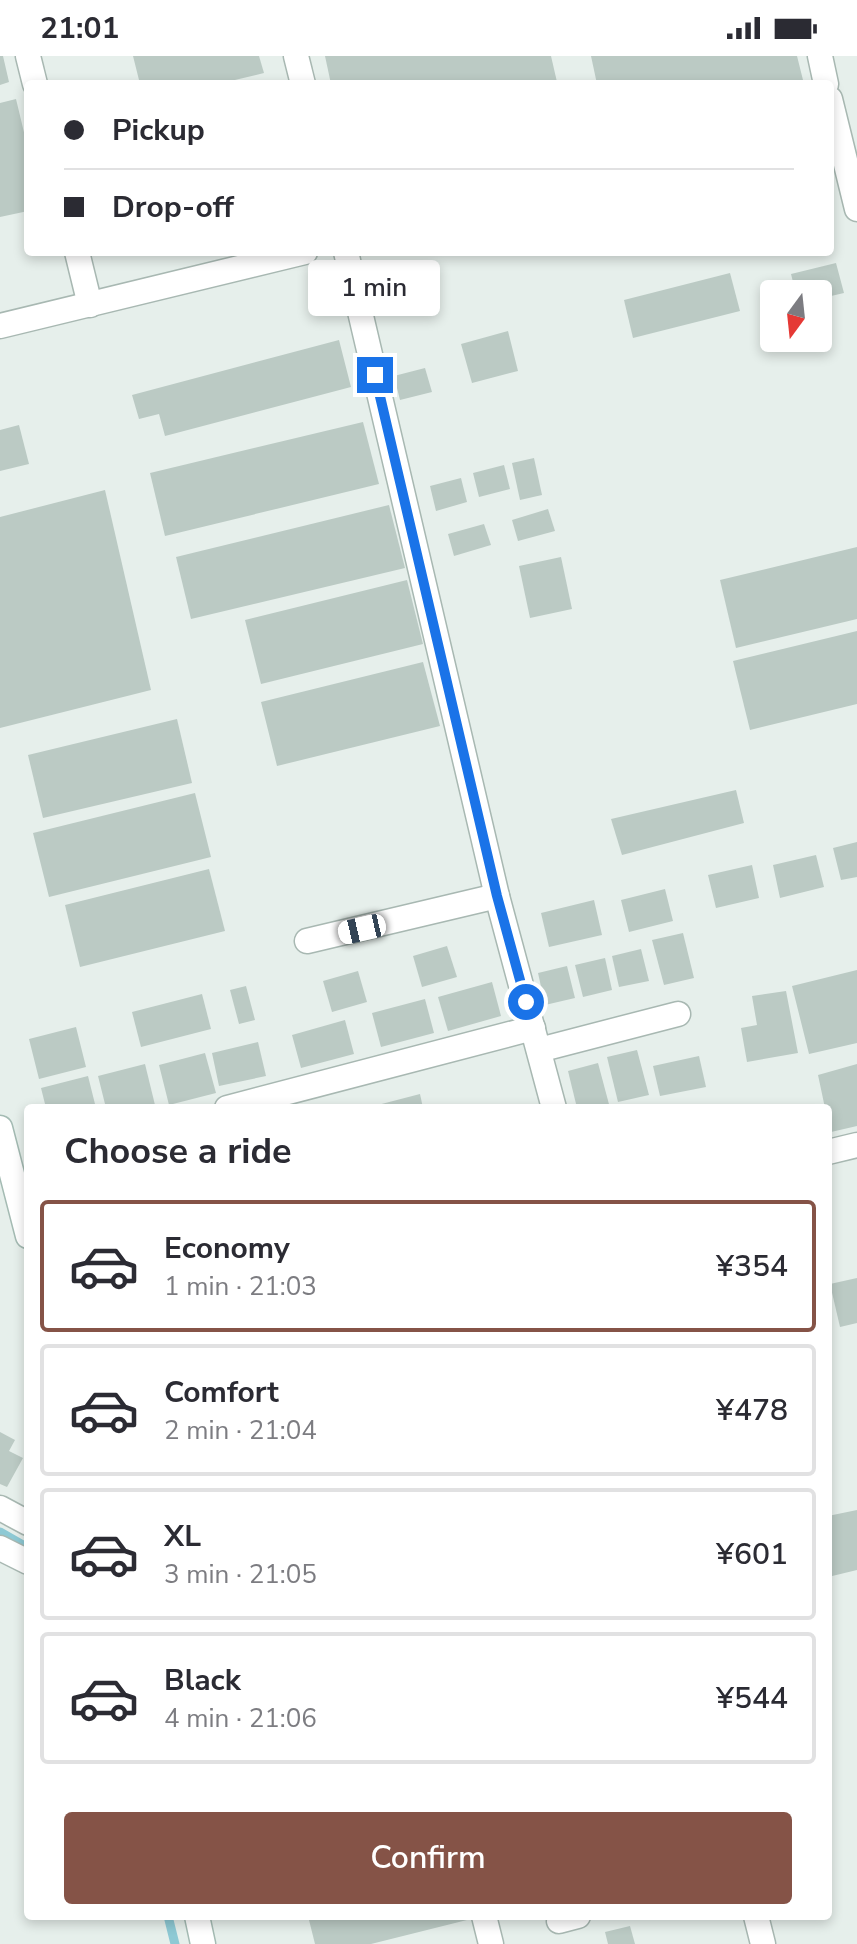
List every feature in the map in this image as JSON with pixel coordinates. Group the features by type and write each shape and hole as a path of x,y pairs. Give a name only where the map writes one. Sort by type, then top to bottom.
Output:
{"street":[{"path":"28,56 34,80"},
{"path":"296,56 302,80"},
{"path":"820,56 825,80"},
{"path":"838,110 857,209"},
{"path":"78,256 90,305"},
{"path":"0,326 289,256"},
{"path":"347,256 497,896 553,1104"},
{"path":"307,941 497,896"},
{"path":"258,1104 282,1101 536,1039 678,1014"},
{"path":"0,1128 24,1219"},
{"path":"832,1151 857,1145"},
{"path":"0,1508 24,1521"},
{"path":"0,1548 24,1560"},
{"path":"198,1920 203,1944"},
{"path":"485,1920 491,1944"},
{"path":"757,1920 763,1944"}],"building":[{"path":"0,56 3,56 9,82 0,85"},
{"path":"133,56 259,56 264,73 235,80 139,80"},
{"path":"325,56 551,56 557,80 330,80"},
{"path":"591,56 797,56 803,80 596,80"},
{"path":"16,99 24,132 24,212 0,217 0,103"},
{"path":"836,263 844,293 832,296 832,280 792,280 791,274"},
{"path":"730,273 740,311 633,338 624,300"},
{"path":"508,331 518,371 472,383 461,344"},
{"path":"339,340 351,387 165,436 159,414 139,419 132,395"},
{"path":"425,368 432,392 400,400 394,376"},
{"path":"363,422 379,484 165,536 150,473"},
{"path":"19,425 29,464 0,471 0,430"},
{"path":"534,458 542,495 520,500 512,463"},
{"path":"504,465 510,489 479,497 473,473"},
{"path":"461,478 467,502 436,511 430,486"},
{"path":"105,490 151,690 0,728 0,517"},
{"path":"389,505 405,568 191,619 176,557"},
{"path":"548,509 555,531 518,541 512,520"},
{"path":"484,524 491,545 454,556 448,534"},
{"path":"857,547 857,619 736,648 720,580"},
{"path":"561,557 572,609 530,618 519,566"},
{"path":"407,580 423,644 261,684 245,620"},
{"path":"857,631 857,704 750,730 733,661"},
{"path":"423,662 440,726 277,766 261,702"},
{"path":"177,719 192,783 43,818 28,755"},
{"path":"736,790 744,823 622,855 611,819"},
{"path":"195,793 211,857 49,897 33,833"},
{"path":"857,842 857,877 841,880 833,848"},
{"path":"816,855 824,887 780,898 773,865"},
{"path":"752,865 759,898 716,908 708,875"},
{"path":"209,869 225,931 80,967 65,905"},
{"path":"665,889 673,921 629,932 621,900"},
{"path":"594,900 602,935 549,947 541,913"},
{"path":"683,933 694,978 664,985 652,940"},
{"path":"447,946 457,977 422,987 413,956"},
{"path":"641,949 649,981 619,987 612,956"},
{"path":"605,958 612,990 583,997 575,965"},
{"path":"567,966 575,998 545,1005 538,973"},
{"path":"857,970 857,1043 809,1054 792,986"},
{"path":"358,971 367,1002 332,1012 323,981"},
{"path":"492,982 501,1016 448,1031 438,997"},
{"path":"246,986 255,1020 239,1024 230,990"},
{"path":"786,991 798,1053 747,1062 741,1028 757,1025 752,996"},
{"path":"202,994 211,1029 141,1047 132,1012"},
{"path":"425,999 434,1033 381,1047 372,1013"},
{"path":"345,1020 354,1054 301,1068 292,1035"},
{"path":"76,1027 86,1067 39,1079 29,1039"},
{"path":"258,1042 266,1076 219,1086 212,1053"},
{"path":"637,1050 649,1095 618,1102 607,1057"},
{"path":"205,1053 216,1093 169,1104 159,1065"},
{"path":"699,1056 706,1087 660,1096 653,1066"},
{"path":"598,1063 609,1104 576,1104 568,1071"},
{"path":"145,1064 155,1104 105,1104 98,1076"},
{"path":"857,1064 857,1126 832,1132 832,1104 824,1104 818,1075"},
{"path":"88,1076 95,1104 45,1104 41,1088"},
{"path":"420,1094 422,1104 382,1104"},
{"path":"857,1278 857,1323 840,1327 832,1284"},
{"path":"0,1432 15,1440 9,1451 23,1458 7,1487 0,1484"},
{"path":"857,1510 857,1570 832,1576 832,1515"},
{"path":"309,1920 467,1920 371,1944 315,1944"},
{"path":"630,1926 635,1944 608,1944 605,1932"}],"waterway":[{"path":"0,1532 24,1546"},
{"path":"169,1920 175,1944"}],"route":[{"path":"375,375 497,896 526,1002"}]}
